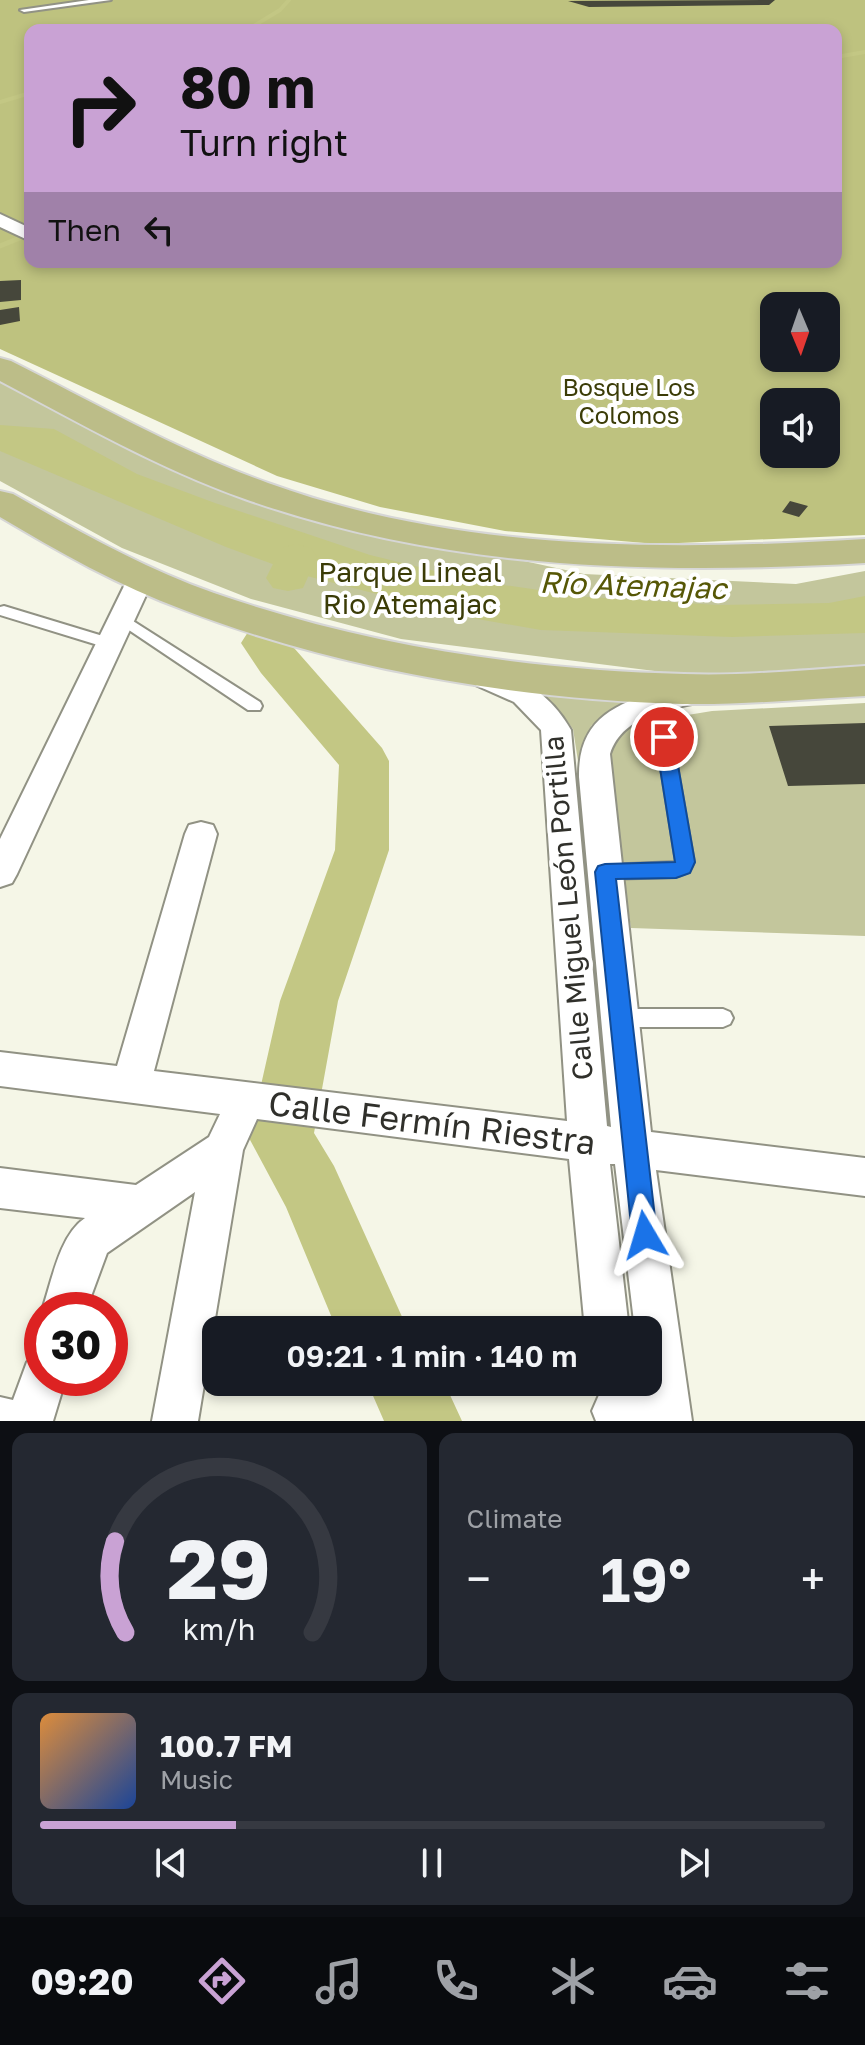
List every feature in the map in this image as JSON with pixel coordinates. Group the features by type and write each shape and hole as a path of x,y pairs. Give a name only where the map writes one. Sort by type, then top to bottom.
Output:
{"main road":[{"path":"0,368 184,461 258,492 412,533 605,557 766,558 865,551"},
{"path":"0,502 78,547 141,578 250,618 344,643 430,660 572,681 661,688 733,688 865,681"}],"street":[{"path":"0,220 24,232"},
{"path":"0,874 141,578"},
{"name":"Calle Miguel León Portilla","path":"430,660 506,684 530,696 547,712 578,777 605,872 633,1147 668,1415"},
{"name":"Calle Miguel León Portilla","path":"606,1316 588,1142 578,777 606,730 625,716 678,696 733,688"},
{"path":"131,1086 201,834"},
{"name":"Calle Fermín Riestra","path":"0,1069 865,1177"},
{"path":"175,1421 223,1150 246,1101"},
{"path":"70,1292 81,1257 92,1238 223,1150"},
{"path":"0,1188 140,1205"},
{"path":"30,1421 38,1396"},
{"path":"614,1405 668,1415"},
{"path":"0,1420 7,1421"}],"lane":[{"path":"24,10 107,0"},
{"path":"4,611 116,632 254,706"},
{"path":"605,872 676,870 683,867 685,862 664,737"},
{"path":"620,1018 723,1018"}],"green space":[{"name":"Bosque Los Colomos","path":"0,0 865,0 865,535 656,544 505,531 380,507 277,476 0,349"},
{"name":"Parque Lineal Rio Atemajac","path":"0,374 317,516 584,574 796,584 865,571 865,671 710,678 401,639 251,599 122,548 0,481"},
{"path":"536,691 633,700 591,726 580,774 573,729 553,703"},
{"path":"865,703 865,936 631,928 603,751 633,724 712,711"}],"shaded area":[{"path":"0,425 54,429 137,474 215,503 370,555 476,581 587,597 718,605 829,603 865,596 865,633 732,637 541,630 466,617 303,575 226,547 0,451"}],"building":[{"path":"775,0 769,5 589,7 568,1"},
{"path":"21,280 21,300 0,302 0,281"},
{"path":"19,307 20,321 0,325 0,310"},
{"path":"790,501 808,506 799,517 782,512"},
{"path":"865,723 865,784 788,786 769,726"}],"waterway":[{"path":"257,24 280,10 289,0"},
{"path":"842,56 865,52"},
{"path":"0,102 24,95"},
{"path":"0,246 24,236"},
{"path":"288,578 296,557"},
{"path":"264,643 364,761 362,850 309,1001 281,1138 311,1188 367,1316"},
{"path":"411,1396 425,1421"}],"route":[{"path":"645,1235 605,872 676,870 683,867 685,862 664,737"}],"water label":[{"name":"Río Atemajac","path":"633,586"}]}
